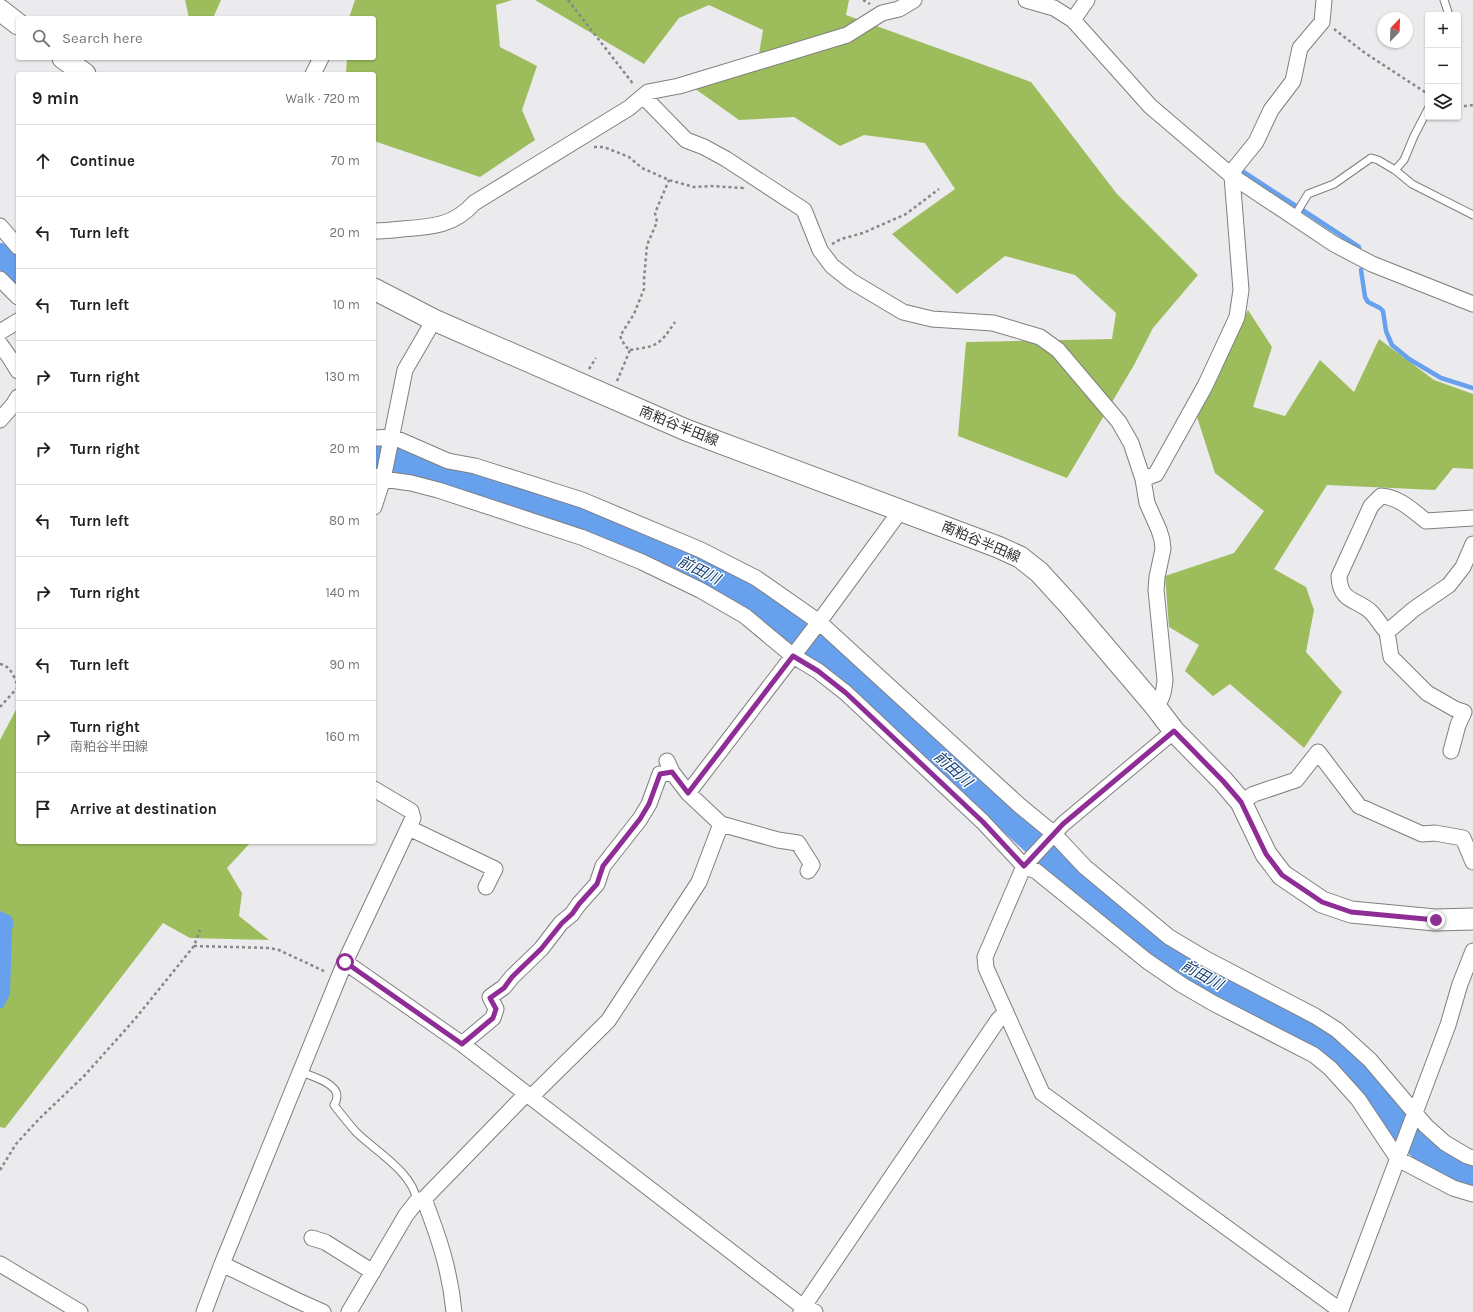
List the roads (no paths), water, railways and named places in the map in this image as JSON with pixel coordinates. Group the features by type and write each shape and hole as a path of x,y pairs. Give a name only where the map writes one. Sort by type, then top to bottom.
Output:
{"main road":[{"path":"0,10 16,22"},
{"path":"66,60 82,72"},
{"name":"南粕谷半田線","path":"376,290 434,320 686,430 901,510 998,547 1020,557 1039,572 1070,606 1155,706 1174,731 1223,781 1241,802 1266,854 1282,875 1322,902 1351,912 1436,920 1473,919"}],"street":[{"path":"376,231 435,226 458,217 468,210 474,203 629,108 648,92 679,86 846,36 882,13 899,8 914,0"},
{"path":"1026,0 1054,8 1073,20 1150,106 1232,176 1334,244 1372,264 1473,304"},
{"path":"1073,20 1087,0"},
{"path":"1144,479 1156,474 1205,386 1237,316 1241,290 1232,176 1235,168 1256,142 1271,110 1293,81 1300,48 1322,22 1324,0"},
{"path":"314,72 320,60"},
{"path":"643,96 686,140 709,150 804,210 820,250 832,266 850,281 902,312 932,319 993,323 1040,337 1058,350 1119,422 1131,443 1144,479 1147,504 1159,530 1163,550 1157,577 1156,590 1165,680 1163,694 1159,703 1155,706"},
{"path":"0,226 16,245"},
{"path":"0,279 16,294"},
{"path":"376,495 379,478 393,437 405,370 434,320"},
{"path":"0,332 16,322"},
{"path":"0,344 16,368"},
{"path":"0,420 16,400"},
{"path":"376,438 393,437 448,460 475,466 582,500 701,550 756,578 817,625 1019,805 1053,833 1085,867 1169,937 1206,960 1315,1016 1337,1030 1370,1060 1426,1126 1445,1143 1473,1158"},
{"path":"379,478 411,483 438,490 581,537 642,562 700,590 745,616 796,653 846,693 1026,863 1147,961 1182,985 1213,1003 1314,1055 1330,1068 1358,1099 1399,1155 1453,1188 1473,1194"},
{"path":"1450,751 1458,725 1464,712 1455,709 1427,693 1391,657 1386,632 1370,612 1348,599 1340,587 1340,576 1371,506 1382,496 1388,496 1402,503 1426,521 1473,518"},
{"path":"688,793 796,653 901,510"},
{"path":"1386,632 1414,609 1449,585 1464,567 1473,544"},
{"path":"1174,731 1053,833 1026,863 985,957 986,968 1042,1093 1340,1312 1448,1025 1460,984 1473,952"},
{"path":"1241,802 1254,794 1296,780 1318,752 1359,806 1422,834 1435,833 1463,838 1473,862"},
{"path":"462,1044 493,1018 496,1009 490,998 504,988 512,977 541,949 597,884 603,866 640,819 649,804 660,774 669,766 688,793 721,824 778,840 798,843 812,865 808,871"},
{"path":"204,1312 222,1264 345,962 413,818 411,811 376,790"},
{"path":"349,1312 406,1215 528,1096 608,1021 699,882 721,824"},
{"path":"409,828 495,869 486,887"},
{"path":"345,962 462,1044 806,1310 998,1020 1006,1012"},
{"path":"420,1200 443,1252 452,1292 454,1312"},
{"path":"312,1238 325,1242 372,1272"},
{"path":"0,1264 80,1312"},
{"path":"222,1264 323,1312"}],"lane":[{"path":"1444,0 1448,12"},
{"path":"1395,170 1404,160 1425,115"},
{"path":"1294,218 1308,194 1334,184 1371,158 1378,160 1395,170 1412,184 1473,215"},
{"path":"301,1072 330,1084 336,1091 338,1097 334,1105 356,1132 390,1160 420,1200"}],"water":[{"path":"0,911 11,916 14,923 12,929 10,994 3,1008 0,1008"}],"waterway":[{"path":"1242,171 1296,206"},
{"path":"1301,209 1359,247 1359,251"},
{"name":"前田川","path":"0,256 16,273"},
{"path":"1361,270 1365,297 1368,302 1383,311 1386,331 1392,345 1409,359 1441,378 1473,388"},
{"name":"前田川","path":"376,455 428,468 590,521 648,545 727,584 753,601 840,665 1033,841 1111,910 1159,949 1194,972 1316,1035 1362,1076 1400,1127 1438,1164 1473,1178"}]}
